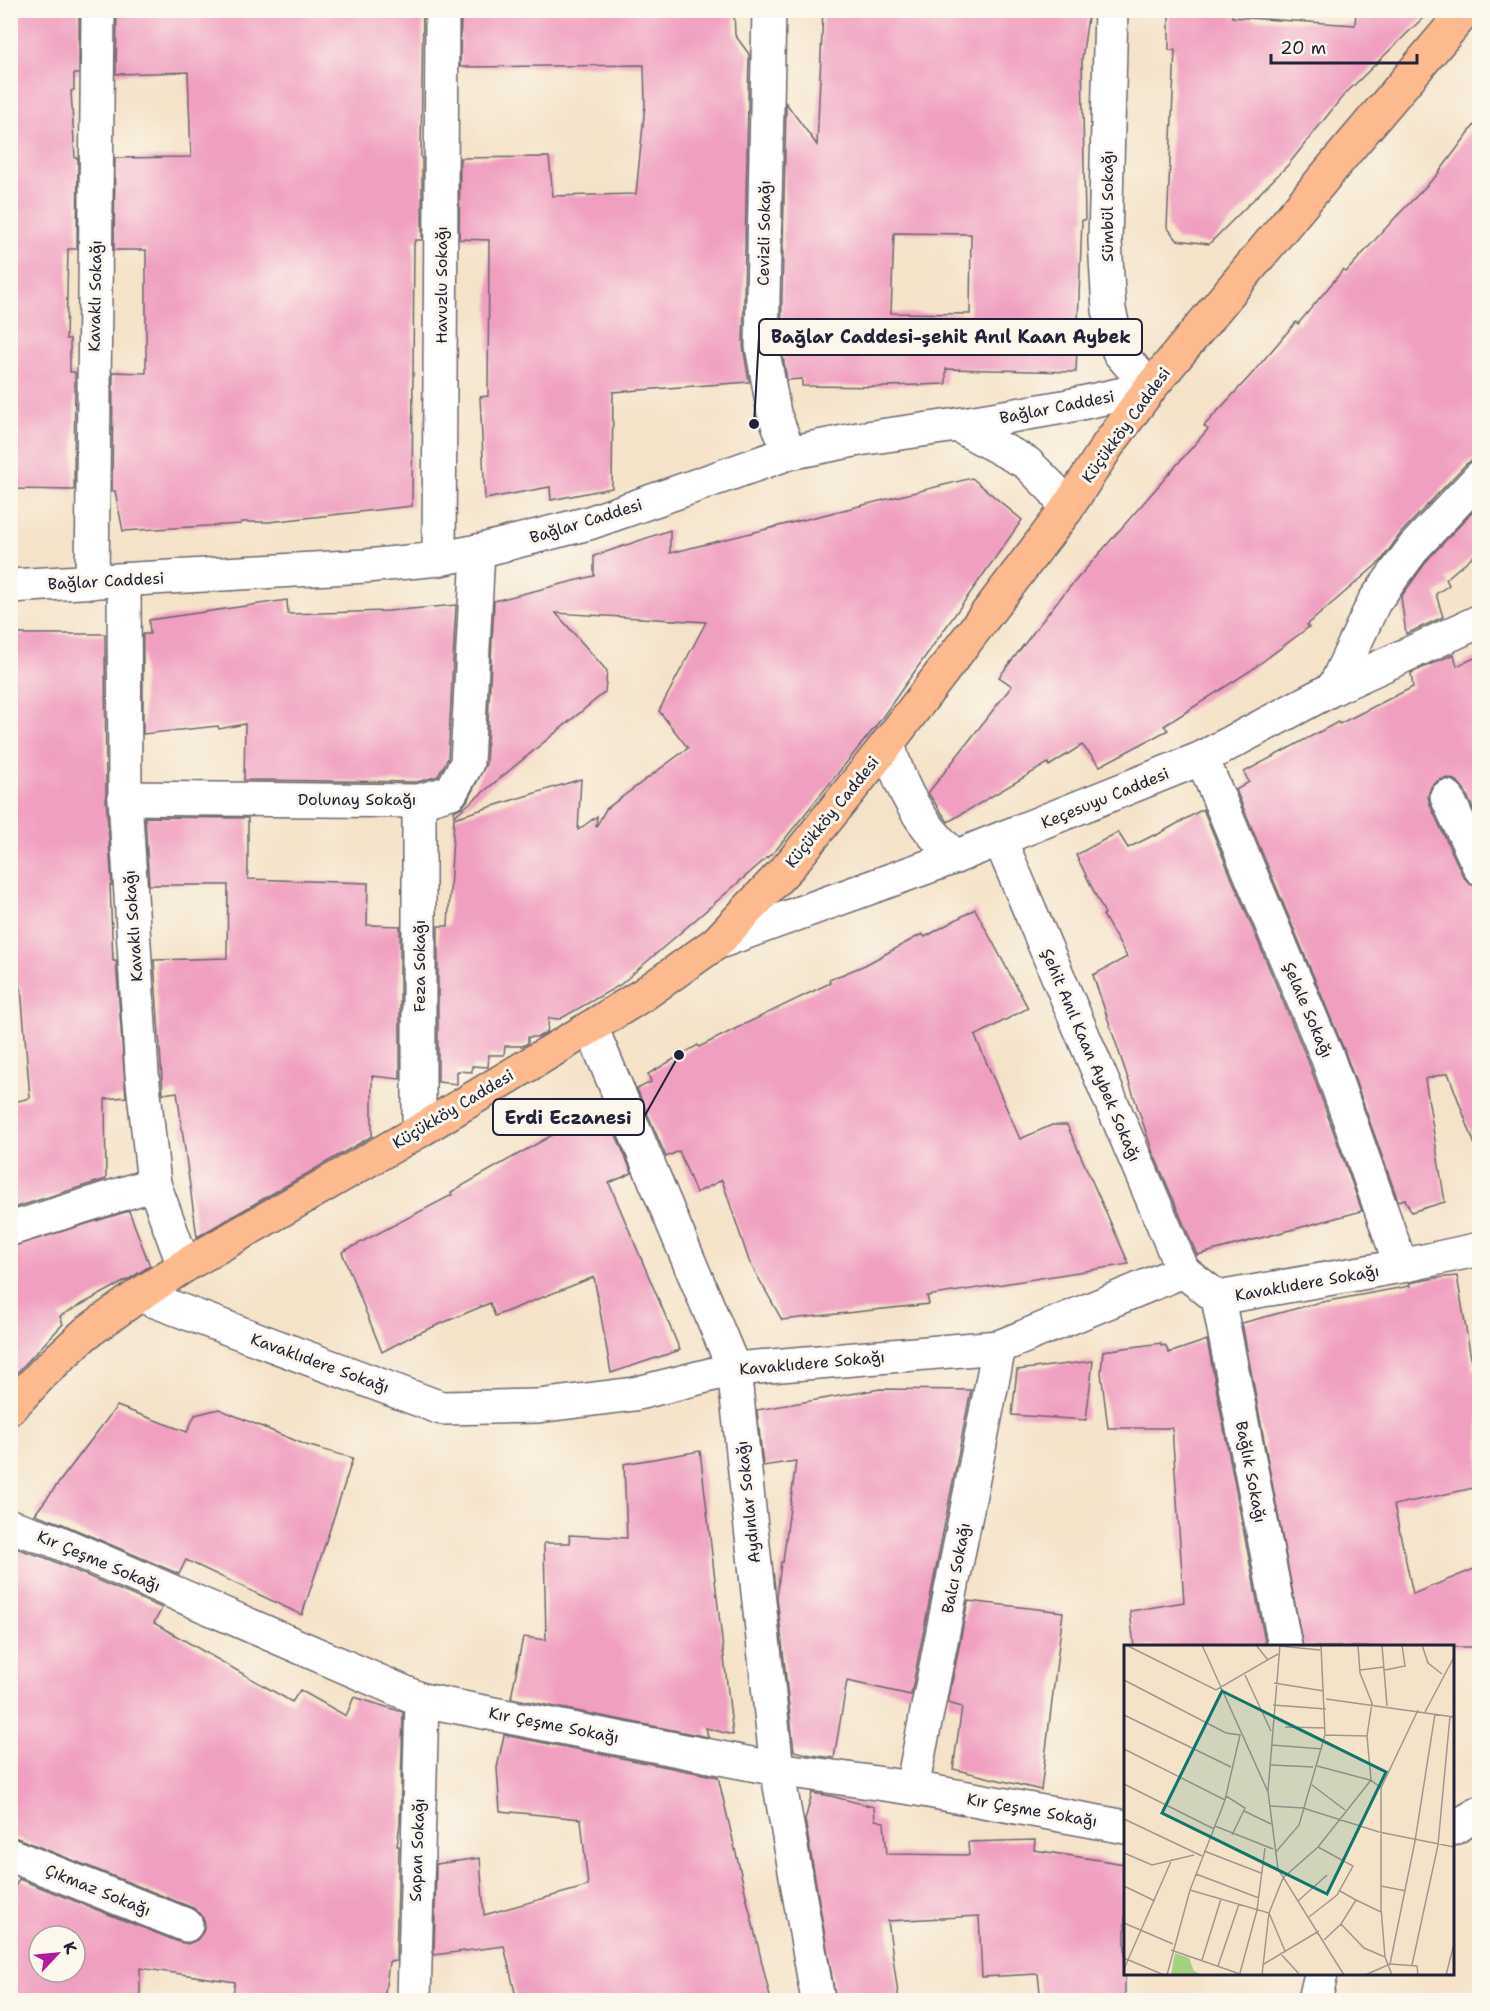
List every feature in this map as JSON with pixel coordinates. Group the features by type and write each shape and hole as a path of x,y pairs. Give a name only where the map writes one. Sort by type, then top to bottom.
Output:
{"main road":[{"name":"Küçükköy Caddesi","path":"10,1408 86,1333 138,1295 184,1266 419,1131 591,1027 644,994 716,943 790,865 888,743 1066,510 1108,445 1150,388 1466,10"}],"street":[{"name":"Kavaklı Sokağı","path":"92,582 98,10"},
{"name":"Havuzlu Sokağı","path":"439,559 442,10"},
{"name":"Cevizli Sokağı","path":"768,10 762,346 774,413 789,453"},
{"name":"Sümbül Sokağı","path":"1111,10 1105,242 1109,310 1119,352 1150,388"},
{"name":"Bağlar Caddesi","path":"10,586 366,566 439,559 589,523 789,453 1063,406 1150,388"},
{"path":"957,425 1027,463 1055,491 1066,510"},
{"path":"1334,688 1374,602 1415,546 1479,477"},
{"name":"Dolunay Sokağı","path":"124,798 419,801 451,792 467,763 478,551"},
{"name":"Kavaklı Sokağı","path":"124,581 124,798 142,1074 154,1184 184,1266"},
{"name":"Keçesuyu Caddesi","path":"716,943 1000,840 1202,758 1334,688 1479,621"},
{"path":"888,743 895,769 906,794 935,838 955,857"},
{"name":"Şelale Sokağı","path":"1202,758 1329,1059 1401,1266"},
{"path":"1447,797 1479,868"},
{"name":"Feza Sokağı","path":"419,801 419,1131"},
{"name":"Şehit Anıl Kaan Aybek Sokağı","path":"1000,840 1182,1271"},
{"name":"Aydınlar Sokağı","path":"591,1027 734,1369 777,1769 818,2001"},
{"path":"10,1229 154,1184"},
{"name":"Kavaklıdere Sokağı","path":"138,1295 441,1408 538,1406 634,1394 734,1369 999,1347 1182,1271 1218,1299 1401,1266 1479,1249"},
{"name":"Bağlık Sokağı","path":"1218,1299 1285,1645"},
{"name":"Balcı Sokağı","path":"912,1788 999,1347"},
{"name":"Kır Çeşme Sokağı","path":"10,1526 53,1540 422,1700 777,1769 912,1788 1124,1827"},
{"name":"Sapan Sokağı","path":"414,2001 422,1700"},
{"path":"1454,1828 1479,1813"},
{"name":"Çıkmaz Sokağı","path":"10,1855 186,1924"},
{"path":"1315,2001 1321,1975"}],"building":[{"path":"10,10 79,10 79,74 74,74 74,90 71,91 75,158 78,158 77,249 68,249 66,339 70,339 70,372 75,372 74,490 10,489"},
{"path":"117,10 423,10 422,240 415,240 414,244 412,506 269,522 123,531 115,491 112,491 113,372 146,373 146,250 114,250 115,158 191,157 188,72 116,74"},
{"path":"461,10 734,10 735,35 749,54 743,346 749,382 613,392 612,488 551,500 550,487 485,499 480,397 488,396 489,240 459,239 460,158 549,157 553,196 636,194 645,105 644,65 460,67"},
{"path":"823,10 1089,10 1082,59 1085,220 1082,220 1076,372 946,369 946,384 888,387 802,386 802,379 787,380 781,345 786,103 817,145","holes":["894,233 971,234 970,314 891,313"]},
{"path":"1169,10 1232,10 1232,17 1355,25 1356,10 1431,10 1343,96 1288,165 1209,244 1177,240 1167,227 1175,50 1169,50"},
{"path":"1479,119 1479,459 1466,464 1401,533 1381,561 1307,625 1309,627 1250,671 1164,726 1168,730 1100,766 1082,745 948,822 928,793 1012,686 999,677 1056,603 1208,429 1204,426 1296,322 1298,324 1343,270 1346,272 1437,175"},
{"path":"972,478 1022,520 876,726 776,850 620,985 560,1019 549,1018 547,1032 538,1037 528,1037 528,1043 523,1046 505,1046 504,1055 489,1055 488,1067 472,1066 472,1072 457,1071 457,1084 438,1082 438,926 448,926 454,818 581,779 578,830 597,816 596,827 606,809 688,748 659,711 706,622 556,613 607,671 605,692 454,816 454,811 467,801 486,764 494,601 594,576 594,556 670,530 670,553"},
{"path":"1479,505 1479,551 1446,579 1449,585 1436,594 1443,617 1406,634 1401,597 1429,558"},
{"path":"287,600 288,614 388,611 456,605 448,758 438,776 417,782 244,780 245,724 219,729 218,726 143,734 143,634 150,634 149,620"},
{"path":"15,634 105,634 106,798 112,885 110,885 113,961 116,961 126,1097 105,1099 106,1179 10,1209 10,1103 30,1098 21,988 10,988 10,649 15,650"},
{"path":"1454,654 1457,666 1479,656 1479,822 1464,789 1457,781 1448,778 1439,780 1431,787 1428,796 1463,876 1470,884 1479,887 1479,1144 1475,1145 1448,1073 1425,1079 1445,1202 1411,1212 1405,1199 1398,1201 1345,1052 1236,790 1249,782 1244,772 1338,722 1339,724 1413,687 1411,673"},
{"path":"1203,809 1310,1066 1362,1211 1197,1255 1152,1150 1093,975 1127,957 1103,915 1105,914 1076,855 1118,832 1128,848 1155,836"},
{"path":"145,817 248,818 248,879 368,883 367,925 400,926 400,1079 372,1076 372,1136 197,1237 177,1092 163,1094 154,960 227,958 228,885 149,885"},
{"path":"975,909 1028,1008 975,1036 1020,1139 1052,1125 1067,1125 1129,1264 927,1296 929,1304 782,1320 749,1261 722,1180 696,1193 679,1151 666,1157 637,1089 651,1082 648,1074 698,1045 699,1047 830,983 829,980 865,965 922,934 925,937"},
{"path":"604,1106 632,1173 609,1183 680,1350 611,1373 594,1277 495,1316 490,1303 414,1335 382,1352 342,1252 452,1195 451,1192"},
{"path":"129,1211 150,1266 60,1316 63,1324 10,1380 10,1247"},
{"path":"1457,1276 1473,1370 1479,1369 1479,1487 1394,1505 1413,1594 1479,1567 1479,1647 1303,1645 1242,1323 1317,1303 1410,1286 1409,1283"},
{"path":"1207,1340 1266,1645 1134,1645 1130,1611 1184,1602 1172,1428 1108,1428 1101,1372 1103,1351 1161,1343 1161,1346 1165,1345 1169,1353"},
{"path":"1093,1361 1086,1420 1012,1415 1017,1370"},
{"path":"880,1389 971,1390 911,1695 847,1681 834,1758 811,1755 794,1751 777,1597 796,1461 763,1466 757,1410"},
{"path":"117,1406 187,1432 195,1415 219,1409 306,1445 353,1458 302,1615 186,1560 179,1574 35,1514"},
{"path":"700,1451 733,1735 706,1728 708,1737 511,1698 523,1637 546,1640 544,1543 570,1543 569,1535 627,1538 624,1464"},
{"path":"10,1546 46,1558 162,1608 154,1623 292,1702 300,1690 346,1716 354,1697 403,1712 400,1823 397,1846 399,1846 396,1961 389,1962 384,2001 232,2001 235,1982 140,1968 140,2001 10,2001 10,1896 19,1879 179,1942 188,1944 197,1940 203,1932 205,1923 201,1914 193,1908 10,1837"},
{"path":"968,1601 1063,1612 1041,1790 953,1769 962,1707 948,1703"},
{"path":"504,1735 718,1777 771,2001 517,2001 504,1946 434,1955 436,1864 480,1858 484,1915 588,1886 581,1819 500,1811 497,1768"},
{"path":"812,1793 874,1807 875,1820 884,1822 887,1854 969,1855 968,1842 1035,1840 1034,1850 1124,1864 1125,2001 1041,2001 1038,1974 982,1977 979,1916 888,1921 899,2001 836,2001 805,1820"}],"place":[{"name":"Bağlar Caddesi-şehit Anıl Kaan Aybek","path":"754,424"},
{"name":"Erdi Eczanesi","path":"679,1055"}]}
